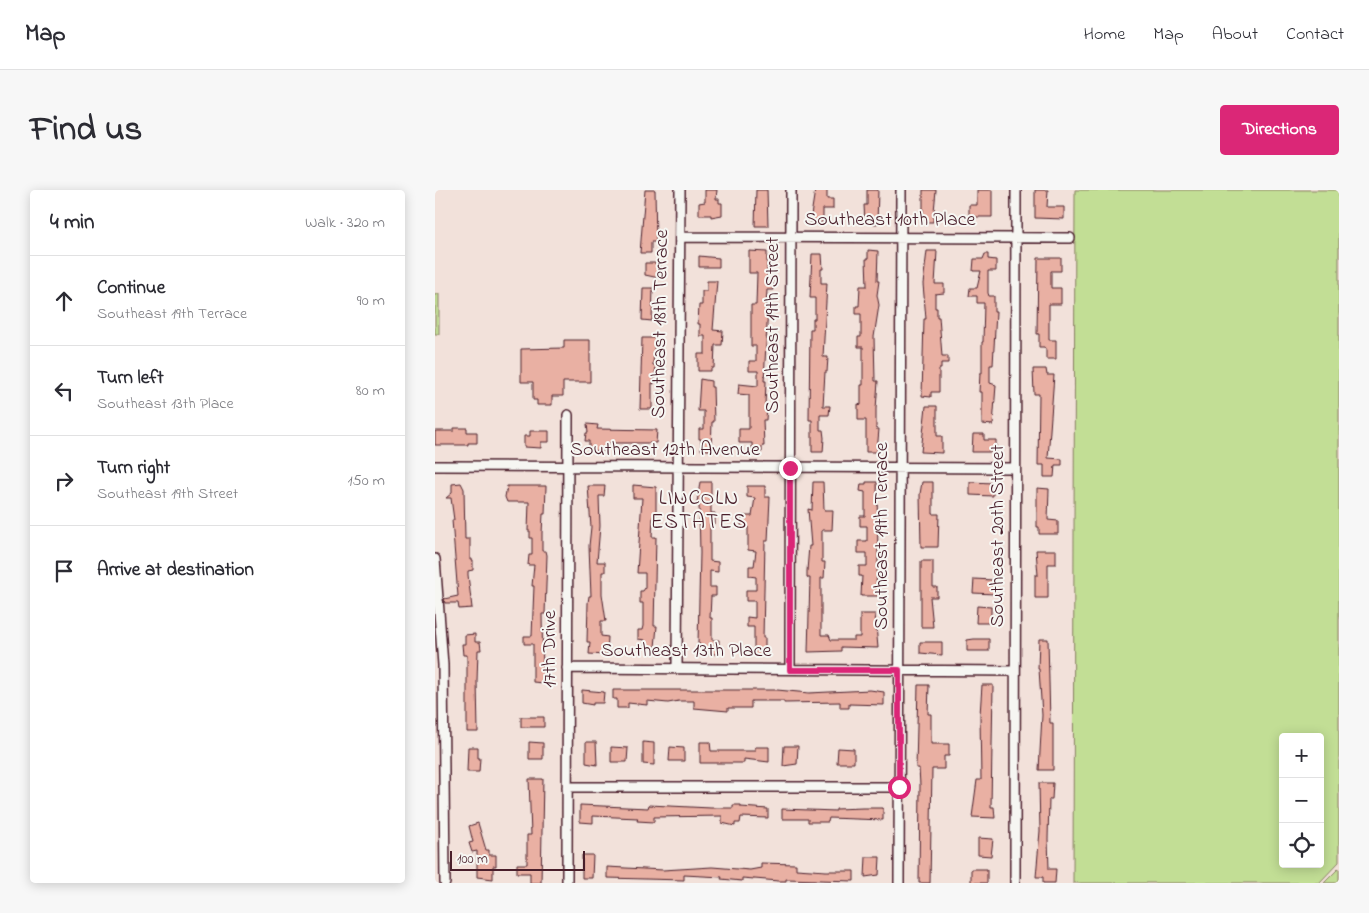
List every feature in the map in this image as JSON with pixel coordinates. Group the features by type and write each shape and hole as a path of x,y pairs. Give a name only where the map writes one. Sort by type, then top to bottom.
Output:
{"street":[{"name":"Southeast 18th Terrace","path":"677,669 680,190"},
{"name":"Southeast 19th Street","path":"790,670 791,190"},
{"name":"Southeast 19th Terrace","path":"899,883 901,190"},
{"name":"Southeast 20th Street","path":"1015,883 1016,190"},
{"name":"Southeast 10th Place","path":"680,237 1070,238"},
{"name":"17th Drive","path":"567,883 568,416"},
{"name":"Southeast 12th Avenue","path":"435,466 1015,468"},
{"path":"435,559 445,789 445,883"},
{"name":"Southeast 13th Place","path":"567,668 1015,671"},
{"path":"567,787 899,787"},
{"path":"435,789 445,789"}],"green space":[{"path":"1075,190 1339,190 1339,862 1319,883 1073,883"},
{"path":"435,294 439,294 439,334 435,334"},
{"path":"1339,868 1339,883 1324,883"}],"building":[{"path":"645,190 655,190 656,242 651,242 651,253 640,253"},
{"path":"705,190 717,190 716,199 719,199 719,203 722,203 722,215 711,217 711,215 699,215 699,203 705,202"},
{"path":"756,190 767,190 768,226 755,226"},
{"path":"815,190 827,190 827,199 833,199 833,209 823,209 823,222 810,222"},
{"path":"867,190 878,190 877,224 865,223 864,205 867,205"},
{"path":"923,190 936,190 933,222 923,222"},
{"path":"977,190 992,190 992,217 969,217 969,205 977,205"},
{"path":"1035,190 1048,190 1047,207 1064,207 1064,219 1035,218"},
{"path":"868,250 878,251 877,281 879,281 877,295 879,305 874,337 875,381 878,381 876,429 879,429 877,452 866,452 866,420 858,420 858,404 861,405 861,385 863,385 863,347 858,347 858,337 861,337 861,314 856,314 856,306 859,306 860,286 867,286 866,259 868,259"},
{"path":"749,251 767,252 767,281 773,281 773,290 767,290 766,306 768,306 764,381 766,381 765,406 767,406 766,420 763,420 764,446 762,446 762,452 752,452 752,443 739,443 739,429 749,429 749,395 738,394 739,384 758,386 758,371 749,371 749,361 756,361 756,346 751,346 751,305 756,305 757,273 749,273"},
{"path":"927,251 937,251 935,284 944,284 944,293 935,294 935,308 937,308 937,317 939,317 942,356 948,356 948,363 941,363 941,369 939,369 939,392 931,392 931,397 922,396 924,319 926,319 923,284"},
{"path":"812,254 822,254 823,269 821,269 821,283 827,283 823,357 828,357 823,406 830,406 829,415 820,415 820,430 823,430 824,438 823,452 812,452 812,420 809,420 810,329 813,329 813,319 815,319 815,298 810,298"},
{"path":"985,254 988,254 988,259 996,260 996,271 988,271 988,293 989,296 994,296 994,312 996,312 993,365 990,365 990,383 996,385 993,425 982,424 982,392 979,392 980,373 982,373 984,303 977,303 977,296 969,296 970,288 977,288 981,271 973,271 974,259 983,259"},
{"path":"699,256 719,258 719,267 699,267"},
{"path":"1038,258 1061,258 1061,271 1051,271 1051,288 1061,288 1061,304 1049,304 1049,340 1056,340 1056,359 1046,359 1046,350 1044,347 1039,347 1039,334 1037,334"},
{"path":"645,263 659,263 659,278 645,275"},
{"path":"707,281 717,281 713,330 723,331 722,345 715,345 714,368 711,368 711,371 698,371 698,354 705,354 705,336 700,336 700,324 698,324 699,305 702,305 702,291 707,291"},
{"path":"643,288 653,288 652,321 642,320"},
{"path":"642,338 655,338 653,365 656,365 654,384 652,383 652,409 640,409"},
{"path":"564,340 590,340 590,382 563,382 563,396 552,396 552,405 537,405 537,400 533,400 533,382 521,382 521,349 564,348"},
{"path":"1033,369 1046,369 1047,375 1054,375 1048,458 1062,459 1062,465 1055,465 1054,477 1044,477 1044,465 1038,465 1039,394 1034,394"},
{"path":"700,379 711,381 711,387 713,387 714,422 712,422 711,450 701,450 701,439 699,439 699,429 704,429 704,411 698,411"},
{"path":"926,406 937,406 937,436 942,436 942,453 921,452"},
{"path":"587,424 598,425 597,429 657,430 656,443 606,443 606,451 589,451 589,441 585,441 586,433 588,433"},
{"path":"454,428 467,428 467,432 477,432 477,443 468,443 468,445 435,445 435,431 454,431"},
{"path":"530,431 549,431 549,442 541,442 541,448 524,447 524,436 530,436"},
{"path":"973,434 984,434 984,440 996,440 996,452 972,452"},
{"path":"700,482 711,482 711,513 715,513 715,523 710,523 710,561 718,562 718,572 710,571 710,587 716,587 716,596 711,596 710,618 712,618 712,640 719,640 719,654 700,654 700,644 698,644 700,553 699,503 697,503"},
{"path":"813,482 823,482 824,510 833,510 832,530 822,530 822,562 825,562 824,578 821,578 821,635 829,635 831,640 854,640 854,637 860,637 860,614 875,614 878,648 841,647 841,651 808,652 810,578 807,578 807,571 809,546 811,546 808,509 812,510"},
{"path":"866,482 877,482 878,562 876,584 879,585 879,596 861,596 862,576 859,576 859,566 867,566 867,553 858,553 858,541 867,541 867,526 860,526 860,516 865,516 865,492 860,491 861,484 866,484"},
{"path":"922,482 933,482 933,514 939,514 938,547 921,547 920,494"},
{"path":"970,482 993,483 993,496 970,495"},
{"path":"461,483 464,489 465,539 470,539 470,560 473,560 473,570 468,571 472,608 459,609 458,603 445,603 444,599 458,596 452,520 454,520 451,498 446,498 452,493 452,484"},
{"path":"633,485 656,487 656,516 653,516 652,537 656,537 654,626 657,626 655,647 645,646 645,640 638,639 638,630 642,630 643,626 643,603 640,603 640,591 643,591 645,588 645,573 637,573 642,498 633,498"},
{"path":"507,486 546,486 542,533 542,551 546,551 547,555 545,614 542,614 543,683 533,682 533,644 524,644 524,636 532,636 534,586 532,586 534,565 528,565 529,555 532,555 532,538 530,538 530,531 528,531 529,502 507,502 505,497"},
{"path":"588,486 605,486 604,496 599,496 600,526 597,562 605,562 605,572 602,572 602,594 606,621 601,621 601,636 608,637 607,655 589,654 590,642 587,642 588,603 589,596 591,596 589,546 591,527"},
{"path":"747,486 765,486 765,497 770,497 768,541 765,541 763,638 765,638 765,656 754,656 754,627 747,627 747,617 755,618 755,601 746,601 746,590 756,590 756,577 749,576 749,566 754,566 756,551 748,550 748,527 741,527 742,516 752,516 755,498 747,497"},
{"path":"1037,488 1049,489 1048,520 1058,521 1058,534 1039,534 1039,527 1037,527"},
{"path":"1036,550 1056,550 1056,564 1048,564 1048,598 1035,598 1035,575 1038,575"},
{"path":"921,561 933,561 933,587 937,587 937,597 930,597 933,627 921,627"},
{"path":"974,579 993,580 995,594 973,593"},
{"path":"977,606 991,607 991,623 976,623"},
{"path":"475,634 475,642 480,642 481,650 478,650 478,732 467,732 467,655 463,655 462,644 465,644 465,635"},
{"path":"989,639 989,651 967,651 967,640"},
{"path":"1039,639 1048,639 1050,723 1053,723 1053,770 1039,770 1042,715 1038,669"},
{"path":"920,642 942,642 942,655 920,653"},
{"path":"918,685 929,685 928,714 931,714 931,744 949,744 949,756 944,756 944,769 932,769 930,883 919,883 920,785 919,768 916,768"},
{"path":"982,685 993,685 991,807 994,807 995,818 972,817 977,780 981,780 980,715"},
{"path":"582,690 604,692 603,703 593,703 593,705 582,703"},
{"path":"613,690 777,690 809,693 870,690 884,692 884,705 849,704 849,708 840,708 840,702 784,703 784,701 751,701 751,708 728,708 728,711 694,708 694,701 668,703 647,701 647,705 628,703 628,708 617,708 617,699 613,699"},
{"path":"521,717 544,717 544,727 521,727"},
{"path":"529,742 543,743 543,759 529,759"},
{"path":"586,742 596,742 597,765 586,763"},
{"path":"643,742 654,743 654,765 643,764"},
{"path":"700,742 710,742 711,751 755,751 755,747 769,747 769,762 744,759 744,763 700,763"},
{"path":"784,746 798,746 797,764 783,766"},
{"path":"468,747 478,747 478,758 480,758 479,772 467,772"},
{"path":"611,747 628,748 627,762 611,762"},
{"path":"670,747 684,748 684,761 669,761"},
{"path":"838,748 854,749 854,763 837,763"},
{"path":"529,779 543,779 541,883 530,883 530,873 517,873 517,864 527,864 527,835 531,835"},
{"path":"1039,783 1053,783 1052,799 1049,799 1048,839 1049,869 1056,869 1055,883 1043,883 1043,877 1036,877 1040,831"},
{"path":"580,805 648,808 649,805 733,808 733,805 741,805 741,807 768,809 768,818 741,817 740,823 735,823 735,826 722,823 722,816 654,817 654,822 637,821 638,818 593,816 593,823 580,822"},
{"path":"883,808 883,820 829,818 828,822 808,822 808,819 782,819 782,809 836,811 836,809"},
{"path":"478,823 486,850 489,850 489,855 496,855 496,866 493,866 493,879 477,877 477,851 472,852 469,843 473,842 469,826"},
{"path":"978,838 993,839 991,856 978,855"},
{"path":"582,855 593,855 592,878 582,878"},
{"path":"866,857 880,857 879,875 865,877"},
{"path":"761,863 796,864 796,869 854,871 854,881 786,879 786,881 779,881 742,878 742,881 721,879 722,877 684,875 684,880 607,878 607,867 663,870 712,867 750,870 761,868"},
{"path":"971,869 987,869 987,883 971,883"}],"district":[{"name":"LINCOLN ESTATES","path":"699,511"}],"route":[{"path":"790,468 790,670 899,670 899,787"}]}
